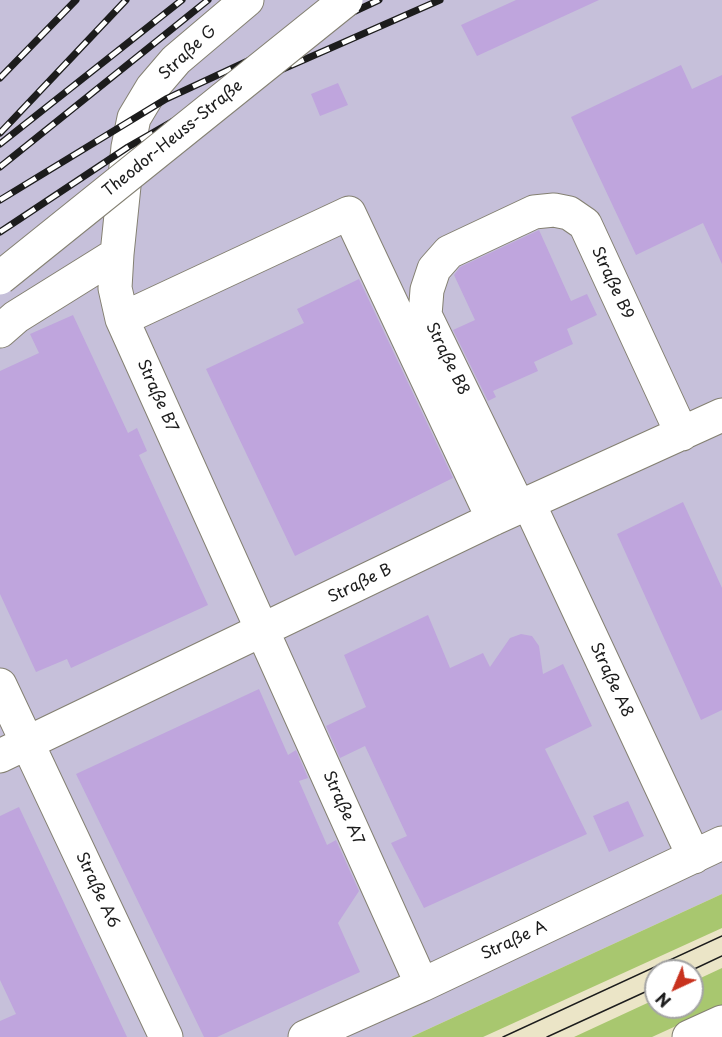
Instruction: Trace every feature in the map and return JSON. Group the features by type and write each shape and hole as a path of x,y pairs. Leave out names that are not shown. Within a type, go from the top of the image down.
{"main road":[{"name":"Straße G","path":"128,147 134,118 152,88 176,60 247,0"},
{"name":"Theodor-Heuss-Straße","path":"0,278 346,0"},
{"name":"Straße B7","path":"128,147 115,288 122,319 263,631"},
{"name":"Straße B9","path":"492,232 534,212 554,210 568,213 585,224 682,434"},
{"path":"122,319 349,213 514,510"},
{"name":"Straße B8","path":"492,232 449,252 434,269 427,290 425,315 514,510"},
{"path":"0,332 16,317 117,254"},
{"name":"Straße B","path":"14,749 514,510 722,415"},
{"name":"Straße A8","path":"514,510 708,850"},
{"name":"Straße A7","path":"263,631 422,985"},
{"name":"Straße A6","path":"0,685 14,749 166,1037"},
{"name":"Straße A","path":"305,1037 422,985 708,850"},
{"path":"689,1037 722,1022"}],"shaded area":[{"path":"0,0 722,0 722,894 411,1037 0,1037"}],"green space":[{"path":"722,894 722,928 654,959 644,959 644,964 483,1037 411,1037"},
{"path":"722,968 722,1005 704,1013 704,976"},
{"path":"644,1005 644,1019 691,1019 652,1037 574,1037"}],"building":[{"path":"516,0 599,0 477,56 461,25"},
{"path":"681,65 692,89 722,75 722,264 703,223 636,255 571,117"},
{"path":"338,83 348,105 320,116 311,94"},
{"path":"539,230 571,301 587,294 597,315 567,329 573,344 534,362 538,371 493,391 496,397 488,401 453,330 475,320 454,275 460,267"},
{"path":"359,279 453,478 295,556 206,369 304,323 297,309"},
{"path":"73,315 128,433 137,428 147,451 139,455 208,605 71,668 67,659 36,672 0,594 0,371 39,353 30,334"},
{"path":"683,502 722,588 722,710 701,720 617,534"},
{"path":"428,615 450,668 483,653 490,667 510,638 521,634 532,636 539,646 543,674 563,664 592,726 545,749 587,834 424,908 391,843 407,836 365,746 340,758 326,726 366,707 344,655"},
{"path":"259,689 288,755 296,750 308,778 299,781 327,845 336,840 359,891 338,923 360,972 217,1037 204,1037 76,774"},
{"path":"628,801 644,836 609,852 593,816"},
{"path":"19,807 127,1037 0,1037 0,1021 16,1014 0,980 0,816"}],"tram line":[{"path":"503,1037 722,936"},
{"path":"704,964 722,956"},
{"path":"547,1037 644,993"}],"railway":[{"path":"0,78 76,0"},
{"path":"0,133 126,0"},
{"path":"0,144 182,0"},
{"path":"0,167 208,0"},
{"path":"0,200 166,99 379,0"},
{"path":"0,232 128,147 175,120 226,94 440,0"}]}
